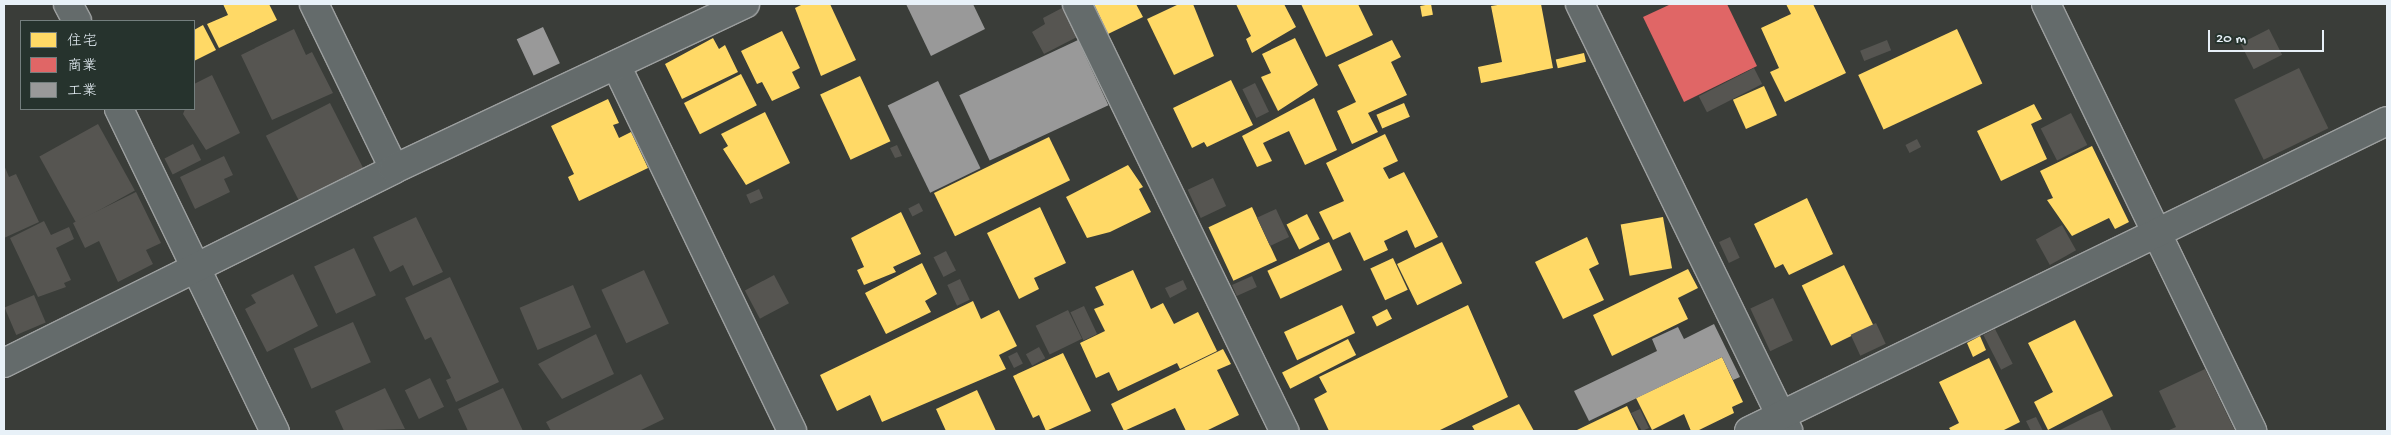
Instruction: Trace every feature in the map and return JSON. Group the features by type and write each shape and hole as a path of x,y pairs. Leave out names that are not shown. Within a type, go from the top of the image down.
{"street":[{"path":"68,4 76,20"},
{"path":"314,4 394,169"},
{"path":"4,363 197,269 394,169 745,4"},
{"path":"1077,4 1284,431"},
{"path":"1580,4 1785,424"},
{"path":"2046,4 2252,431"},
{"path":"616,65 792,431"},
{"path":"119,110 275,431"},
{"path":"1749,431 1785,424 2156,234 2387,121"}],"building: 住宅":[{"path":"223,4 269,4 277,20 219,48 207,24 228,15"},
{"path":"803,4 830,4 856,60 821,76 795,8"},
{"path":"1094,4 1136,4 1143,17 1108,34"},
{"path":"1179,4 1193,4 1214,56 1174,75 1147,19"},
{"path":"1236,4 1284,4 1296,27 1252,53 1246,39 1251,36"},
{"path":"1301,4 1358,4 1373,35 1326,57"},
{"path":"1431,4 1433,15 1422,17 1420,6"},
{"path":"1541,4 1553,68 1481,83 1478,67 1502,62 1491,6"},
{"path":"1786,4 1813,4 1846,73 1785,102 1770,72 1779,68 1761,28 1791,14"},
{"path":"203,25 216,50 195,60 195,29"},
{"path":"1957,29 1982,83 1884,129 1858,75"},
{"path":"782,31 800,68 792,72 800,88 772,101 762,82 757,84 741,51"},
{"path":"713,38 719,49 725,45 738,72 682,99 665,64"},
{"path":"1295,38 1318,85 1278,111 1261,77 1271,73 1262,54"},
{"path":"1392,40 1401,57 1391,62 1407,95 1368,113 1378,132 1352,144 1337,111 1356,102 1338,65"},
{"path":"1584,53 1586,62 1558,68 1556,60"},
{"path":"741,74 757,105 700,134 684,103"},
{"path":"860,76 890,141 851,160 820,95"},
{"path":"1231,80 1253,125 1207,147 1204,142 1192,148 1173,108"},
{"path":"1764,86 1777,115 1746,129 1733,100"},
{"path":"1314,98 1337,150 1305,165 1289,131 1263,143 1272,161 1257,167 1242,136"},
{"path":"608,99 619,123 613,125 619,138 631,132 648,168 579,201 568,177 574,174 551,126"},
{"path":"1404,103 1410,117 1382,129 1376,115"},
{"path":"2034,104 2042,119 2031,124 2047,159 2001,181 1977,131"},
{"path":"765,112 790,163 746,185 723,149 728,146 721,134"},
{"path":"1385,134 1398,161 1383,168 1389,179 1404,172 1438,237 1415,248 1407,230 1384,241 1388,250 1364,261 1350,232 1333,240 1319,212 1344,201 1326,163"},
{"path":"1049,137 1070,180 955,236 934,193"},
{"path":"2092,146 2129,222 2115,229 2109,218 2072,236 2047,200 2053,198 2040,171"},
{"path":"1128,165 1143,187 1139,189 1151,212 1110,232 1087,238 1066,197"},
{"path":"1807,198 1833,254 1789,275 1783,264 1775,268 1754,224"},
{"path":"1040,207 1066,263 1034,278 1039,289 1019,299 987,233"},
{"path":"1252,207 1277,260 1233,281 1208,227"},
{"path":"901,212 921,254 893,267 896,272 864,285 857,270 864,267 851,238"},
{"path":"1307,214 1320,239 1299,249 1287,224"},
{"path":"1663,217 1672,268 1630,276 1621,224"},
{"path":"1587,237 1599,264 1589,269 1604,300 1563,319 1535,262"},
{"path":"1329,242 1342,270 1280,299 1267,271"},
{"path":"1442,242 1462,283 1417,305 1397,264"},
{"path":"1393,258 1408,290 1385,300 1370,269"},
{"path":"922,263 937,294 925,301 931,312 886,334 865,293"},
{"path":"1844,265 1873,325 1831,346 1802,286"},
{"path":"1688,269 1698,288 1678,298 1688,319 1612,356 1593,315"},
{"path":"1133,270 1151,309 1163,303 1174,324 1198,312 1217,351 1180,369 1177,363 1118,391 1109,372 1096,378 1080,343 1105,331 1094,309 1104,305 1095,287"},
{"path":"973,301 981,319 999,310 1017,346 999,355 1006,369 882,422 870,395 837,411 820,375"},
{"path":"1342,305 1355,333 1297,360 1284,332"},
{"path":"1468,305 1508,397 1438,431 1329,431 1314,399 1327,392 1319,377"},
{"path":"1387,309 1392,319 1377,327 1372,317"},
{"path":"2075,320 2113,396 2048,430 2034,402 2053,392 2028,343"},
{"path":"1980,336 1986,350 1973,357 1967,343"},
{"path":"1348,339 1356,355 1290,389 1282,373"},
{"path":"1223,349 1231,364 1217,370 1239,415 1206,431 1186,431 1175,408 1124,431 1111,404"},
{"path":"1063,353 1091,411 1046,431 1039,415 1033,418 1013,376"},
{"path":"1722,357 1743,402 1732,407 1734,413 1697,431 1691,431 1684,414 1652,430 1636,398"},
{"path":"1989,358 2020,422 2002,431 1951,431 1949,428 1959,423 1939,382"},
{"path":"977,390 996,431 946,431 936,409"},
{"path":"1519,404 1534,431 1475,431 1472,426"},
{"path":"1627,406 1639,431 1577,430"}],"building: 商業":[{"path":"1671,4 1727,4 1757,66 1684,102 1643,17"}],"building: 工業":[{"path":"906,4 973,4 985,29 931,56"},
{"path":"543,27 560,63 534,76 517,39"},
{"path":"1078,40 1108,105 990,161 959,95"},
{"path":"938,81 981,168 930,193 888,106"},
{"path":"1714,324 1740,377 1733,380 1722,357 1589,421 1574,391 1657,351 1652,339 1678,327 1684,339"}],"building: その他":[{"path":"1062,8 1077,37 1044,54 1032,32 1045,24 1043,18"},
{"path":"294,29 306,55 312,52 333,93 272,120 241,55"},
{"path":"2269,29 2282,55 2254,69 2240,44"},
{"path":"1887,40 1891,50 1864,61 1860,51"},
{"path":"1754,68 1762,84 1707,112 1699,96"},
{"path":"2299,68 2328,128 2264,160 2234,100"},
{"path":"212,75 240,133 206,150 183,114 185,110 195,110 195,84"},
{"path":"1255,83 1269,112 1256,118 1242,89"},
{"path":"330,103 364,170 300,203 266,136"},
{"path":"2071,113 2087,145 2057,161 2041,128"},
{"path":"98,124 135,190 76,223 39,156"},
{"path":"1917,139 1921,147 1910,153 1905,145"},
{"path":"193,144 201,160 173,175 164,159"},
{"path":"897,145 902,156 895,158 890,148"},
{"path":"224,156 233,175 224,179 230,192 195,209 180,177"},
{"path":"4,165 9,177 16,174 39,222 4,238"},
{"path":"1213,178 1226,206 1201,218 1188,190"},
{"path":"759,189 763,198 750,204 746,195"},
{"path":"136,192 161,243 146,250 153,264 118,282 99,241 85,248 73,223"},
{"path":"919,203 923,211 912,216 908,208"},
{"path":"1276,209 1289,237 1270,246 1257,218"},
{"path":"416,217 443,272 413,286 403,265 390,272 373,237"},
{"path":"44,221 51,235 69,227 74,239 56,248 71,280 64,283 66,287 38,297 10,238"},
{"path":"2062,225 2076,250 2050,265 2036,240"},
{"path":"1730,237 1740,258 1729,263 1719,242"},
{"path":"354,248 376,295 336,314 314,267"},
{"path":"946,251 956,271 944,277 934,257"},
{"path":"644,270 669,323 626,343 601,290"},
{"path":"293,274 318,326 267,352 245,309 256,303 251,295"},
{"path":"774,275 789,303 760,319 745,290"},
{"path":"1252,276 1257,287 1237,296 1232,285"},
{"path":"450,277 499,382 456,402 446,380 451,378 431,337 425,340 405,298"},
{"path":"960,279 970,300 957,306 947,285"},
{"path":"1183,280 1187,289 1170,298 1165,288"},
{"path":"573,285 591,327 538,350 520,308"},
{"path":"34,295 46,323 16,335 5,308"},
{"path":"1773,298 1793,341 1770,351 1750,309"},
{"path":"1084,306 1097,334 1084,340 1070,312"},
{"path":"1068,310 1082,339 1050,355 1036,326"},
{"path":"353,322 371,362 312,389 294,348"},
{"path":"1876,323 1886,344 1860,356 1851,335"},
{"path":"1995,329 2013,364 2001,370 1983,335"},
{"path":"596,334 614,374 562,399 538,364"},
{"path":"1039,347 1045,358 1032,366 1026,354"},
{"path":"1017,352 1023,364 1014,368 1008,357"},
{"path":"2205,369 2235,431 2167,431 2176,427 2159,391"},
{"path":"641,374 664,419 639,431 551,431 546,422"},
{"path":"430,378 444,407 419,419 405,390"},
{"path":"385,388 405,429 344,431 335,411"},
{"path":"503,388 523,431 468,431 458,409"},
{"path":"1640,409 1649,428 1642,431 1631,413"},
{"path":"2102,410 2112,431 2058,431 2088,416"},
{"path":"2036,417 2043,431 2031,431 2026,421"}]}
